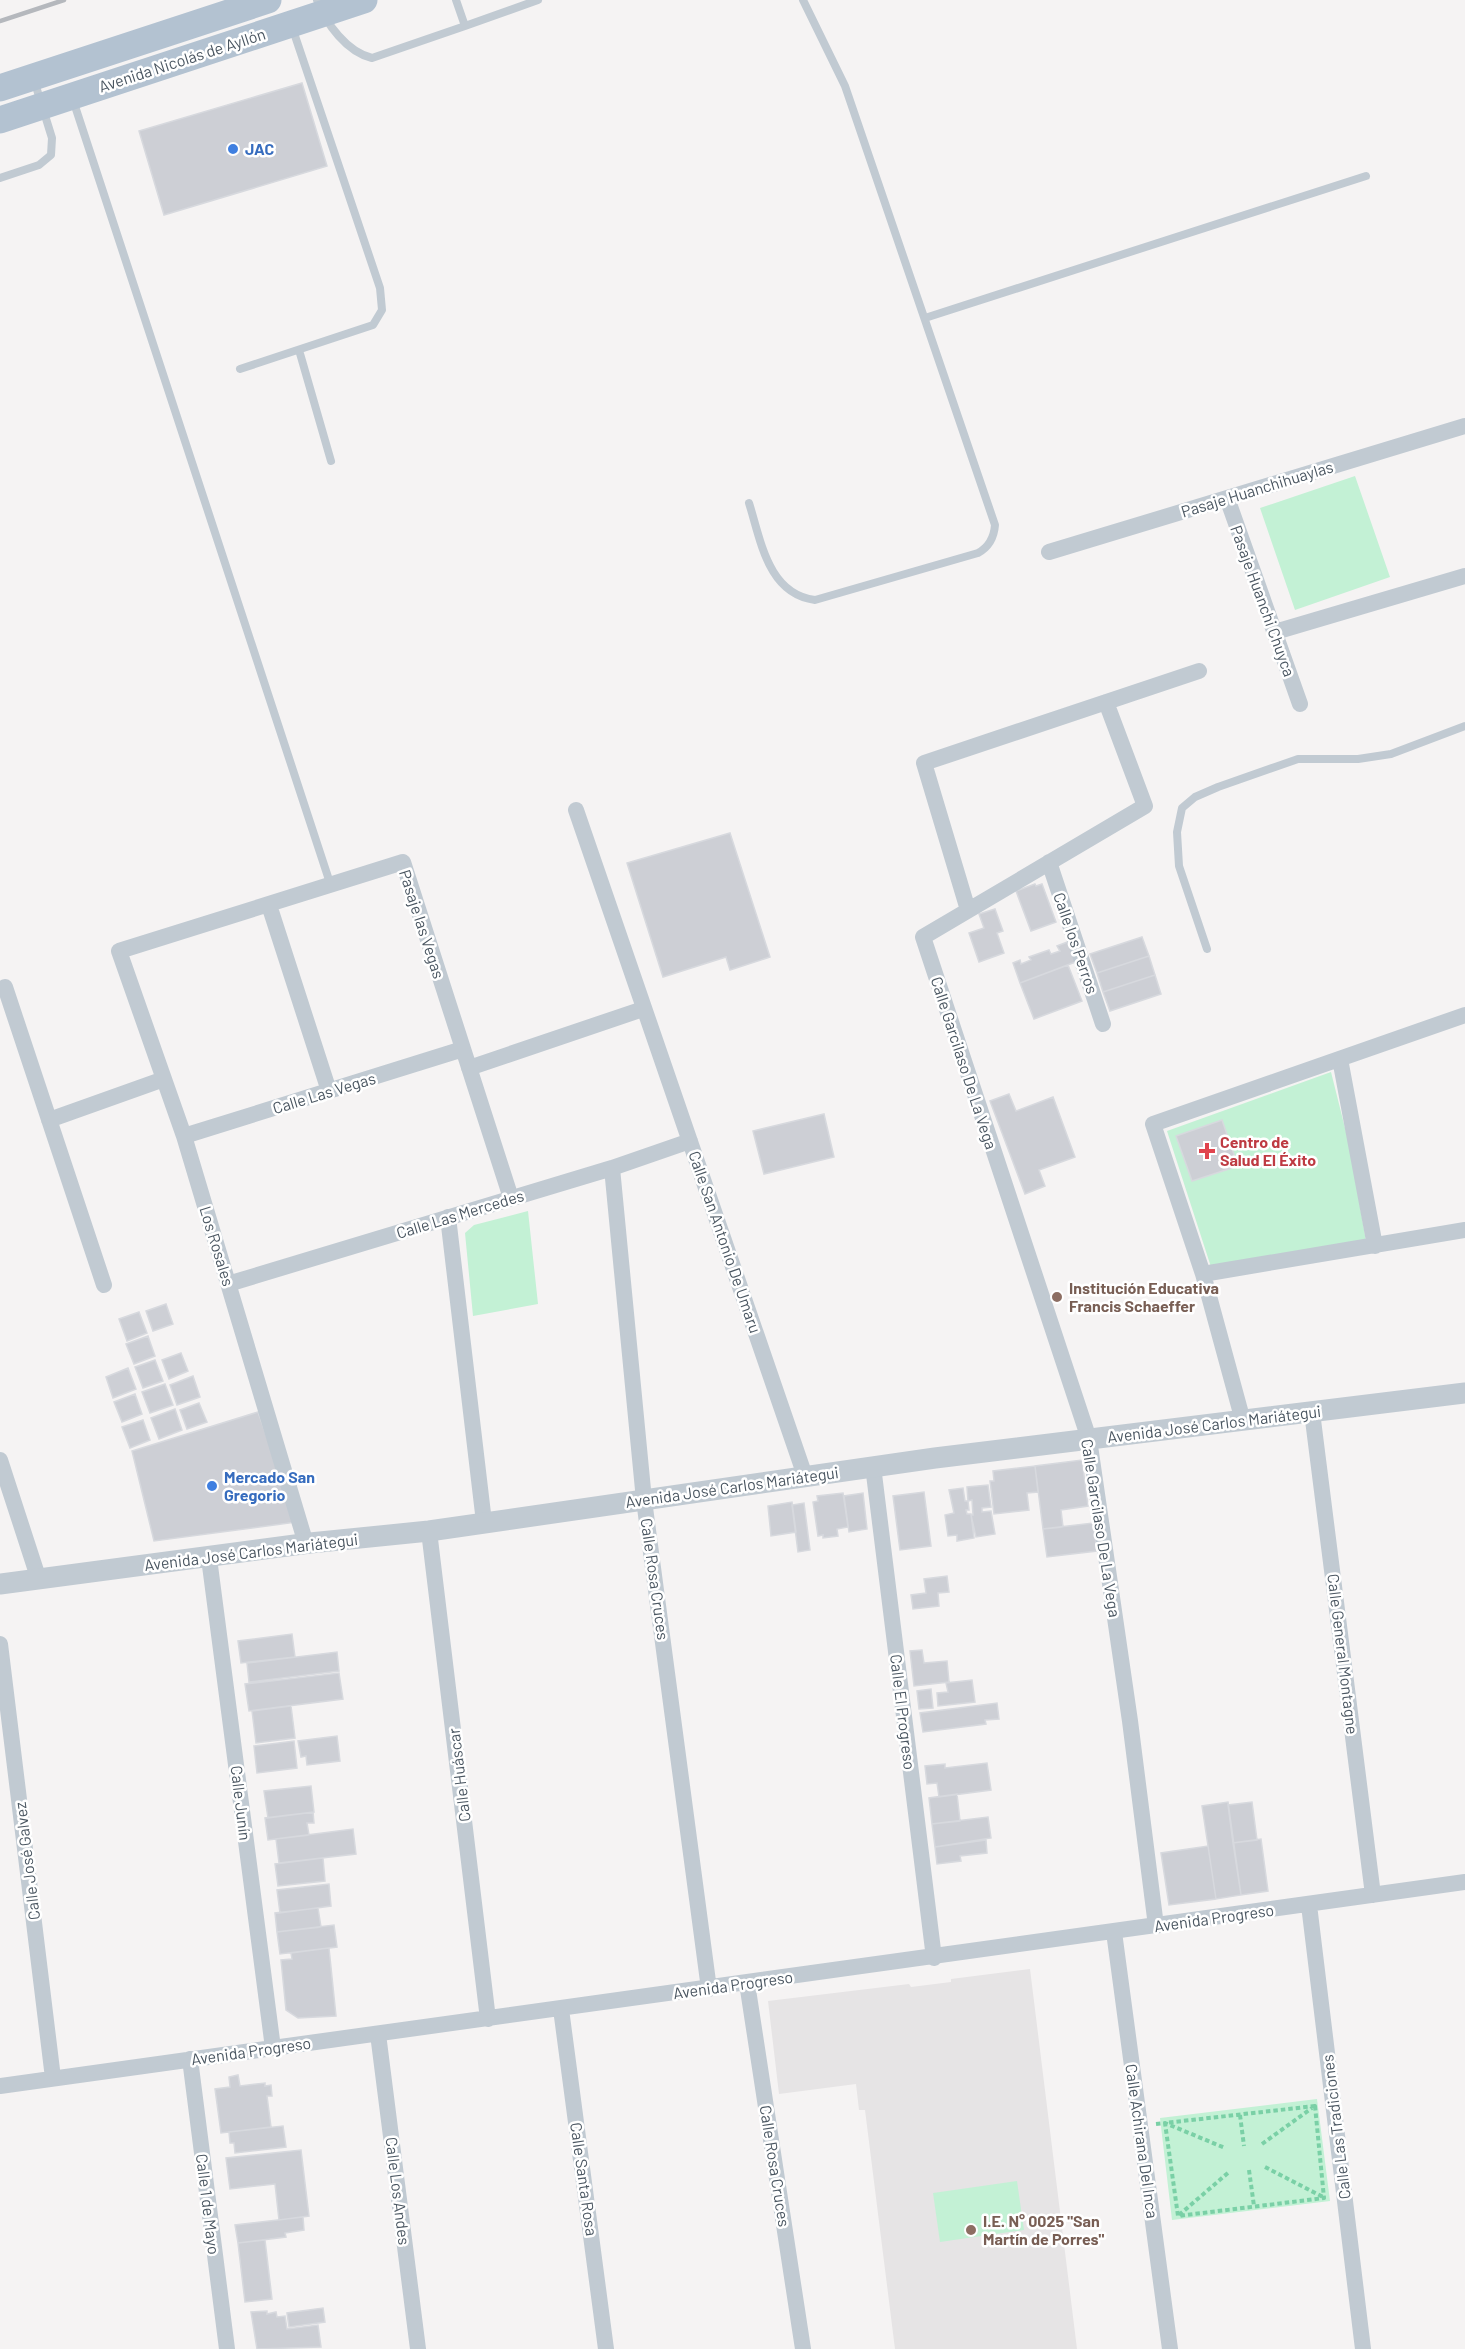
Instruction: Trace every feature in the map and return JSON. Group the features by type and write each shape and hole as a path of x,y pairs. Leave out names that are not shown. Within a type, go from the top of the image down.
{"main road":[{"name":"Avenida Nicolás de Ayllón","path":"0,88 268,0"},
{"name":"Avenida Nicolás de Ayllón","path":"0,120 291,24 320,7 364,0"}],"street":[{"name":"Pasaje Huanchihuaylas","path":"1049,552 1465,426"},
{"name":"Pasaje Huanchi Chuyca","path":"1227,498 1300,704"},
{"path":"1275,632 1465,576"},
{"path":"1106,702 1145,806 968,910 924,763 1106,702 1199,671"},
{"name":"Calle San Antonio De Umaru","path":"576,810 805,1476"},
{"name":"Pasaje las Vegas","path":"119,951 403,862 511,1198"},
{"name":"Calle los Perros","path":"1049,862 1103,1024"},
{"path":"269,905 329,1091"},
{"name":"Calle Garcilaso De La Vega","path":"968,910 922,937 1089,1439 1130,1721 1156,1926"},
{"name":"Los Rosales","path":"119,951 184,1136 306,1544"},
{"path":"5,987 104,1286"},
{"path":"469,1068 643,1009"},
{"path":"1243,1421 1203,1274 1153,1124 1465,1015"},
{"name":"Calle Las Vegas","path":"184,1136 463,1049"},
{"path":"1340,1059 1376,1246"},
{"path":"49,1120 164,1079"},
{"name":"Calle Las Mercedes","path":"228,1284 612,1168 690,1141"},
{"name":"Calle Rosa Cruces","path":"612,1168 645,1500 709,1989"},
{"path":"448,1217 484,1522"},
{"path":"1203,1274 1465,1230"},
{"name":"Avenida José Carlos Mariátegui","path":"0,1584 306,1544 429,1531 873,1466 1465,1393"},
{"name":"Calle General Montagne","path":"1312,1412 1373,1895"},
{"path":"0,1460 39,1580"},
{"name":"Calle El Progreso","path":"873,1466 934,1958"},
{"name":"Calle Huáscar","path":"429,1531 488,2019"},
{"name":"Calle Junín","path":"209,1558 273,2048"},
{"name":"Calle José Galvez","path":"0,1644 53,2078"},
{"name":"Avenida Progreso","path":"0,2086 934,1958 1465,1882"},
{"name":"Calle Las Tradiciones","path":"1309,1905 1363,2349"},
{"name":"Calle Achirana Del Inca","path":"1114,1932 1170,2349"},
{"name":"Calle Rosa Cruces","path":"747,1983 803,2349"},
{"name":"Calle Santa Rosa","path":"561,2009 606,2349"},
{"name":"Calle Los Andes","path":"378,2034 418,2349"},
{"name":"Calle 1 de Mayo","path":"190,2060 227,2349"}],"lane":[{"path":"456,0 465,26"},
{"path":"320,7 349,47 361,55 372,58 538,0"},
{"path":"749,503 776,580 794,595 815,600 971,555 985,549 993,538 995,525 845,86 803,0"},
{"path":"240,369 373,325 382,310 380,288 291,24"},
{"path":"0,178 39,165 51,155 52,138 33,77"},
{"path":"71,96 331,886"},
{"path":"925,318 1366,176"},
{"path":"299,350 331,461"},
{"path":"1207,949 1179,866 1177,832 1182,808 1195,797 1218,787 1298,759 1358,759 1390,754 1465,726"}],"path":[{"path":"1140,2126 1333,2104"},
{"path":"1262,2144 1315,2106"},
{"path":"1315,2106 1324,2198"},
{"path":"1240,2115 1244,2146"},
{"path":"1165,2123 1225,2148"},
{"path":"1165,2123 1178,2216"},
{"path":"1265,2167 1324,2198"},
{"path":"1249,2169 1254,2206"},
{"path":"1178,2216 1228,2172"},
{"path":"1152,2220 1324,2198 1344,2193"}],"shaded area":[{"name":"I.E. N° 0025 \"San Martín de Porres\"","path":"1030,1969 1077,2349 895,2349 865,2110 859,2110 856,2084 779,2094 768,2001 909,1984 911,1987 951,1982 951,1979"}],"green space":[{"path":"1355,476 1390,577 1295,610 1260,508"},
{"path":"1331,1072 1349,1144 1366,1241 1211,1267 1167,1131"},
{"path":"528,1211 538,1304 473,1316 465,1233 474,1225"},
{"path":"1317,2099 1330,2201 1172,2220 1160,2118"},
{"path":"1017,2181 1024,2230 940,2242 933,2193"}],"building":[{"name":"JAC","path":"302,83 327,166 164,215 139,131"},
{"path":"730,833 770,957 730,970 726,957 663,977 627,863"},
{"path":"1035,884 1036,886 1042,884 1056,922 1031,931 1016,891"},
{"path":"995,909 1003,931 997,933 1004,953 979,962 969,933 984,928 979,914"},
{"path":"1142,937 1149,956 1097,973 1090,954"},
{"path":"1070,941 1078,961 1020,983 1013,963 1020,960 1021,964 1031,960 1029,957 1049,950 1051,954 1060,951 1057,946"},
{"path":"1149,956 1155,975 1103,992 1097,973"},
{"path":"1068,965 1082,1001 1034,1019 1020,983"},
{"path":"1155,975 1161,994 1110,1011 1103,992"},
{"path":"1009,1094 1016,1111 1053,1097 1075,1157 1039,1170 1045,1186 1025,1194 990,1101"},
{"path":"824,1114 834,1157 764,1174 753,1131"},
{"name":"Centro de Salud El Éxito","path":"1222,1120 1238,1166 1192,1181 1176,1136"},
{"path":"166,1304 173,1324 153,1331 146,1311"},
{"path":"139,1312 147,1333 127,1341 119,1319"},
{"path":"148,1336 155,1356 134,1364 126,1344"},
{"path":"181,1353 188,1371 169,1379 162,1360"},
{"path":"155,1360 163,1381 143,1388 135,1367"},
{"path":"128,1368 136,1389 113,1398 106,1377"},
{"path":"193,1376 200,1397 177,1405 170,1385"},
{"path":"165,1384 173,1405 150,1413 142,1392"},
{"path":"135,1394 142,1414 122,1422 114,1402"},
{"path":"199,1403 207,1422 187,1429 180,1410"},
{"path":"175,1409 182,1430 159,1439 151,1418"},
{"name":"Mercado San Gregorio","path":"258,1412 297,1522 154,1541 132,1451"},
{"path":"143,1420 150,1440 130,1448 122,1427"},
{"path":"1082,1460 1088,1506 1061,1510 1063,1527 1043,1529 1035,1466"},
{"path":"1035,1466 1038,1492 1027,1493 1029,1510 994,1514 990,1481 994,1481 993,1471"},
{"path":"988,1485 991,1507 982,1508 982,1512 991,1511 995,1534 976,1537 971,1515 973,1515 972,1500 968,1501 967,1487"},
{"path":"963,1488 965,1501 968,1501 967,1514 971,1514 974,1538 957,1541 957,1535 948,1536 945,1515 954,1513 949,1490"},
{"path":"924,1492 931,1546 900,1550 893,1496"},
{"path":"843,1493 848,1527 837,1529 838,1536 823,1538 823,1535 818,1536 813,1502 818,1501 817,1496"},
{"path":"863,1493 867,1529 849,1532 844,1496"},
{"path":"792,1502 796,1532 771,1536 768,1506"},
{"path":"804,1503 810,1550 798,1552 792,1505"},
{"path":"1093,1523 1097,1551 1047,1557 1043,1529"},
{"path":"947,1576 949,1592 938,1593 939,1606 913,1609 911,1595 926,1593 924,1579"},
{"path":"292,1634 295,1657 241,1663 238,1641"},
{"path":"922,1650 924,1663 947,1661 949,1682 914,1686 910,1651"},
{"path":"337,1652 339,1671 249,1682 247,1663"},
{"path":"339,1673 343,1699 249,1711 245,1684"},
{"path":"972,1680 975,1702 938,1706 937,1693 948,1692 946,1683"},
{"path":"931,1689 933,1708 919,1709 917,1691"},
{"path":"997,1703 999,1719 985,1720 986,1724 923,1732 920,1713"},
{"path":"291,1706 295,1738 256,1743 252,1711"},
{"path":"337,1736 340,1761 307,1765 306,1756 301,1757 298,1741"},
{"path":"294,1741 297,1768 257,1773 254,1746"},
{"path":"987,1763 991,1790 939,1797 937,1783 927,1784 925,1766 945,1764 945,1768"},
{"path":"311,1786 314,1812 268,1818 264,1791"},
{"path":"957,1794 960,1821 932,1824 929,1798"},
{"path":"1228,1802 1241,1895 1216,1899 1202,1806"},
{"path":"1252,1802 1257,1840 1233,1843 1228,1805"},
{"path":"313,1812 314,1823 307,1823 309,1835 268,1840 265,1818"},
{"path":"988,1817 991,1838 935,1847 932,1824"},
{"path":"353,1829 356,1854 279,1863 276,1839"},
{"path":"1261,1839 1268,1891 1241,1895 1233,1843"},
{"path":"986,1840 987,1853 960,1856 961,1861 937,1864 935,1847"},
{"path":"1208,1846 1216,1899 1169,1905 1161,1853"},
{"path":"323,1858 325,1881 278,1886 275,1864"},
{"path":"329,1884 331,1906 280,1913 277,1890"},
{"path":"318,1908 321,1927 277,1932 275,1913"},
{"path":"334,1925 337,1947 280,1954 277,1932"},
{"path":"329,1948 336,2016 298,2018 286,2010 281,1960 292,1959 291,1953"},
{"path":"238,2075 240,2086 265,2083 265,2086 271,2085 272,2096 267,2096 271,2127 221,2133 215,2089 230,2087 229,2077"},
{"path":"283,2126 286,2147 235,2153 234,2143 230,2143 229,2132"},
{"path":"301,2150 309,2216 279,2220 275,2184 230,2189 226,2158"},
{"path":"303,2217 304,2230 285,2233 286,2237 238,2243 235,2225"},
{"path":"265,2240 272,2299 245,2302 238,2243"},
{"path":"323,2308 325,2322 289,2327 287,2313"},
{"path":"267,2311 267,2314 276,2312 277,2317 285,2316 287,2329 318,2325 321,2347 257,2349 251,2312"}],"railway":[{"path":"0,21 64,0"}],"place":[{"name":"JAC","path":"233,149"},
{"name":"Centro de Salud El Éxito","path":"1207,1151"},
{"name":"Institución Educativa Francis Schaeffer","path":"1057,1297"},
{"name":"Mercado San Gregorio","path":"212,1486"},
{"name":"I.E. N° 0025 \"San Martín de Porres\"","path":"971,2230"}]}
